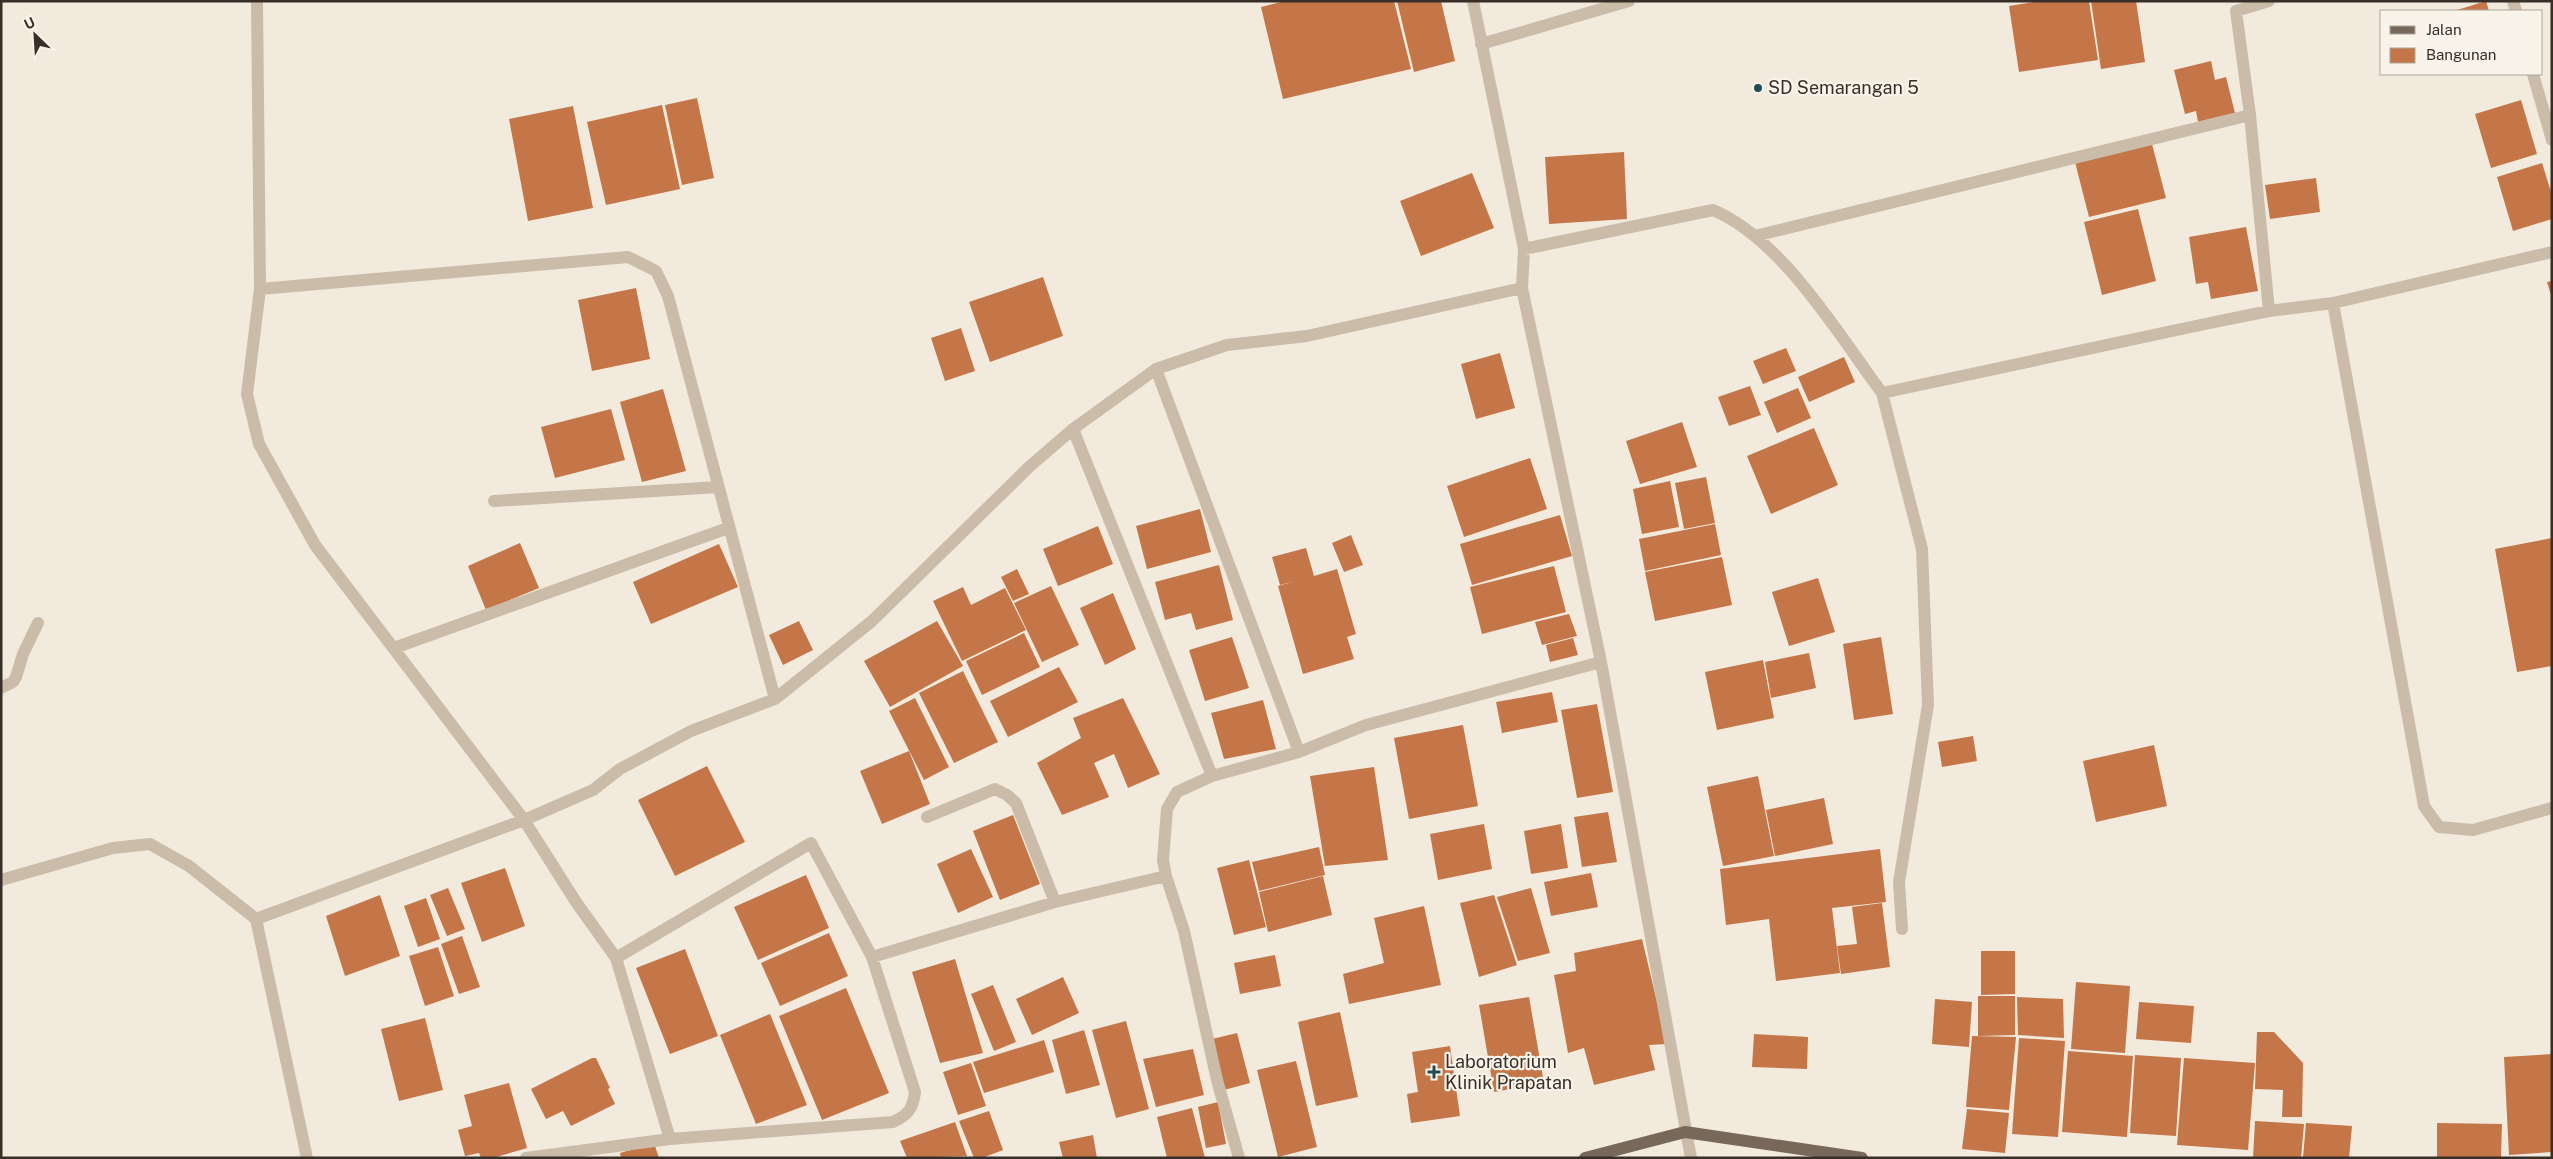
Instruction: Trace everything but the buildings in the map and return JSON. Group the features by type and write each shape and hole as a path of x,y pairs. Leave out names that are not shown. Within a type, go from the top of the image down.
{"main road":[{"path":"1585,1158 1685,1132 1862,1158"}],"street":[{"path":"257,1 260,289 247,394 259,444 315,545 524,820 576,902 616,958 670,1139"},
{"path":"1473,1 1524,249 1522,288 1601,662 1691,1158"},
{"path":"1481,44 1629,1"},
{"path":"2269,1 2235,6 2250,115 2269,312"},
{"path":"2533,75 2552,140"},
{"path":"1755,236 2250,115"},
{"path":"1524,249 1713,210 1731,218 1755,236 1793,274 1882,393 1922,549 1923,569 1928,705 1900,882 1902,929"},
{"path":"1882,393 2269,312 2333,303 2552,252"},
{"path":"260,289 628,257 656,271 668,296 774,699"},
{"path":"256,919 524,820 593,790 620,769 691,731 774,699 872,621 1029,468 1073,429 1156,369 1226,345 1307,336 1522,288"},
{"path":"2333,303 2424,806 2439,828 2473,830 2552,808"},
{"path":"1156,369 1299,752"},
{"path":"1073,429 1212,776"},
{"path":"494,501 718,487"},
{"path":"394,648 728,528"},
{"path":"1,688 12,682 16,677 22,654 38,623"},
{"path":"1238,1158 1216,1080 1184,931 1166,876 1163,860 1167,809 1176,792 1212,776 1299,752 1366,725 1601,662"},
{"path":"927,817 995,789 1007,795 1016,803 1055,902"},
{"path":"526,1158 670,1139 893,1122 907,1115 914,1105 914,1092 872,957 811,843 616,958"},
{"path":"1,880 113,848 150,844 189,866 256,919 307,1158"},
{"path":"872,957 1055,902 1166,876"}],"place":[{"name":"SD Semarangan 5","path":"1758,88"},
{"name":"Laboratorium Klinik Prapatan","path":"1434,1072"}]}
